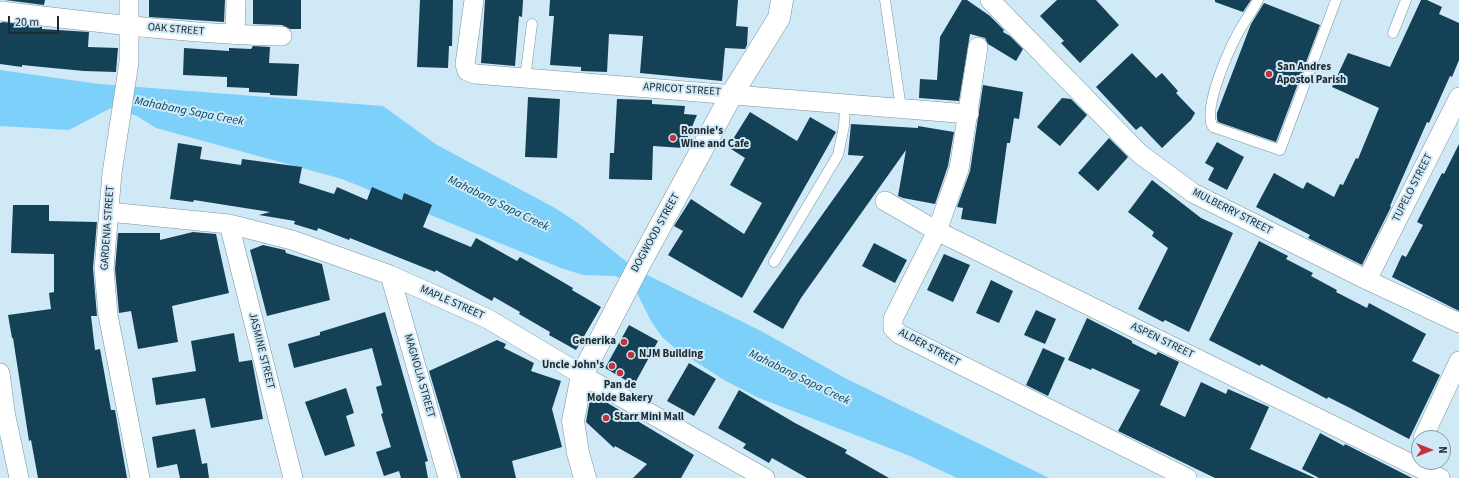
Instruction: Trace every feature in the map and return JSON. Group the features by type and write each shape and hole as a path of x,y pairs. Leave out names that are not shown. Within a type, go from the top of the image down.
{"street":[{"name":"GARDENIA STREET","path":"129,0 129,62 108,212 104,269 108,315 140,478"},
{"path":"235,35 236,0"},
{"name":"APRICOT STREET","path":"474,0 465,64 467,71 474,74 969,114"},
{"name":"DOGWOOD STREET","path":"585,478 578,453 573,421 582,375 638,265 732,94 779,18 782,0"},
{"name":"MULBERRY STREET","path":"990,0 1140,154 1193,193 1367,280 1459,323"},
{"name":"OAK STREET","path":"0,11 129,26 235,35 282,36"},
{"name":"ALDER STREET","path":"978,46 969,114 959,169 938,231 893,319 893,328 899,334 1187,478"},
{"name":"TUPELO STREET","path":"1367,280 1459,97"},
{"name":"ASPEN STREET","path":"885,201 938,231 1411,452"},
{"name":"MAPLE STREET","path":"108,212 229,224 292,240 390,275 488,319 582,375 765,478"},
{"name":"JASMINE STREET","path":"229,224 293,478"},
{"name":"MAGNOLIA STREET","path":"390,275 448,478"},
{"path":"1427,430 1459,361"},
{"path":"0,373 3,412 19,478"},
{"name":"ASPEN STREET","path":"1432,470 1440,478"}],"lane":[{"path":"885,0 901,108"},
{"path":"1258,0 1237,36 1215,88 1209,120 1213,126 1280,150 1336,0"},
{"path":"1393,33 1406,0"},
{"path":"525,78 532,24"},
{"path":"774,262 838,155 844,126 845,103"}],"water":[{"name":"Mahabang Sapa Creek","path":"0,70 99,84 383,106 437,145 555,208 578,223 637,270 761,331 845,378 1049,478 957,478 910,456 759,398 724,380 676,349 662,337 651,321 634,287 625,280 615,276 583,275 561,268 342,179 156,128 137,116 111,108 69,130 0,126"}],"building":[{"path":"5,0 45,0 44,5"},
{"path":"149,0 225,0 224,22 149,17"},
{"path":"253,0 301,0 301,29 290,29 282,25 253,24"},
{"path":"420,0 453,0 452,46 449,46 448,68 417,67"},
{"path":"485,0 523,0 522,17 519,16 515,66 481,63"},
{"path":"550,0 738,0 736,26 748,27 747,45 745,49 725,48 722,81 640,73 643,36 609,34 607,72 581,71 581,67 550,65 554,16 549,16"},
{"path":"962,0 967,0 990,16 1004,30 1003,32 1010,36 1023,49 1016,61 988,44 985,38 970,34 959,101 919,98 920,79 937,80 940,37"},
{"path":"1057,0 1096,0 1119,25 1080,63 1061,43 1064,41 1040,16"},
{"path":"1215,0 1251,0 1243,12 1215,2"},
{"path":"1421,0 1427,0 1442,7 1439,14 1459,23 1459,60 1452,77 1450,76 1429,123 1427,122 1390,206 1391,207 1362,265 1308,238 1310,235 1256,207 1274,173 1303,189 1307,182 1334,197 1340,184 1343,185 1356,158 1358,159 1379,108 1332,87 1348,53 1390,67"},
{"name":"San Andres Apostol Parish","path":"1264,3 1320,25 1276,142 1218,122 1217,118 1217,113 1251,24"},
{"path":"3,22 42,27 42,29 89,32 88,47 118,48 116,72 84,71 22,65 22,67 0,64 0,23"},
{"path":"253,46 270,47 269,63 299,64 297,96 270,95 270,93 249,92 249,88 227,87 227,77 183,75 184,48 229,51 229,48 251,49"},
{"path":"1132,53 1156,78 1162,73 1178,91 1176,93 1195,113 1191,120 1162,148 1141,126 1136,130 1096,87"},
{"path":"983,85 1023,92 1019,119 1014,118 1010,143 1007,143 996,224 961,219 963,208 957,207 970,171"},
{"path":"528,97 560,99 557,158 525,157"},
{"path":"1062,98 1071,99 1087,115 1060,146 1037,127"},
{"path":"617,99 652,100 652,104 685,106 684,114 697,115 683,148 653,146 652,180 609,179 610,153 614,153"},
{"path":"750,112 797,141 810,117 836,132 742,298 668,255 683,231 674,226 691,199 744,234 762,203 730,185 745,158 728,147"},
{"path":"851,124 918,128 918,126 954,132 948,166 935,204 903,198 898,196 906,150 801,298 783,329 753,312 864,156 848,155"},
{"path":"1109,138 1128,157 1098,191 1078,173"},
{"path":"1217,142 1244,157 1227,190 1208,180 1214,168 1205,163"},
{"path":"178,143 202,147 200,159 241,165 242,159 302,167 299,183 334,194 337,187 367,200 372,187 402,200 404,193 432,205 423,227 471,247 476,238 517,261 520,257 573,288 572,290 601,307 576,350 549,335 550,332 494,297 492,301 436,270 435,272 350,238 349,240 318,228 317,231 294,224 295,221 259,215 270,212 194,200 193,202 170,199"},
{"path":"1459,144 1459,311 1392,277 1402,255 1406,257 1423,225 1417,222 1442,173 1444,174"},
{"path":"1152,180 1201,218 1233,233 1189,332 1165,320 1163,322 1138,309 1168,248 1152,236 1154,232 1128,212"},
{"path":"13,205 49,205 49,221 97,222 93,268 97,316 91,316 95,350 100,349 111,410 115,410 127,478 38,478 31,440 29,441 8,315 51,309 49,293 54,292 54,254 11,253"},
{"path":"193,232 216,234 229,293 172,306 178,342 138,349 131,311 119,313 115,269 118,233 160,233 160,240"},
{"path":"1259,241 1288,256 1286,259 1313,273 1311,276 1337,290 1336,292 1367,308 1369,303 1426,334 1412,361 1440,375 1413,430 1411,430 1409,439 1328,397 1327,399 1261,364 1260,366 1209,340"},
{"path":"874,243 907,260 895,283 862,266"},
{"path":"263,245 285,250 286,253 322,264 330,300 267,316 250,250"},
{"path":"944,254 970,265 953,302 927,290"},
{"path":"991,280 1013,291 999,323 976,313"},
{"path":"1036,310 1056,319 1045,344 1024,335"},
{"path":"385,312 428,461 425,462 428,478 401,478 399,471 384,476 376,452 391,447 381,414 383,413 376,387 382,385 372,348 294,368 288,344 320,335 320,332"},
{"path":"1087,318 1156,355 1158,352 1179,362 1160,405 1185,417 1201,382 1226,394 1228,389 1269,407 1250,449 1315,478 1215,478 1118,431 1140,390 1092,368 1091,370 1068,360"},
{"name":"NJM Building","path":"629,325 658,341 634,385 605,368"},
{"path":"234,333 239,362 252,360 263,419 211,428 205,398 156,405 152,378 196,371 191,341"},
{"path":"497,340 506,344 504,348 534,363 531,371 561,381 552,409 562,447 512,461 516,478 461,478 429,371"},
{"path":"1043,348 1065,358 1048,396 1026,385"},
{"path":"689,363 716,379 694,416 667,401"},
{"path":"346,388 354,413 346,416 355,446 325,456 305,402"},
{"path":"739,390 795,423 847,450 845,453 889,478 807,478 772,458 769,463 743,448 746,444 718,428"},
{"path":"591,393 694,455 681,478 633,478 647,464 615,446 614,448 586,422"},
{"path":"195,429 202,464 207,463 209,478 180,478 177,464 157,468 152,437"},
{"path":"1320,433 1412,478 1319,478 1302,469"}],"place":[{"name":"San Andres Apostol Parish","path":"1269,74"},
{"name":"Ronnie's Wine and Cafe","path":"673,138"},
{"name":"Generika","path":"624,342"},
{"name":"NJM Building","path":"631,355"},
{"name":"Uncle John's","path":"612,366"},
{"name":"Pan de Molde Bakery","path":"620,373"},
{"name":"Starr Mini Mall","path":"606,418"}]}
